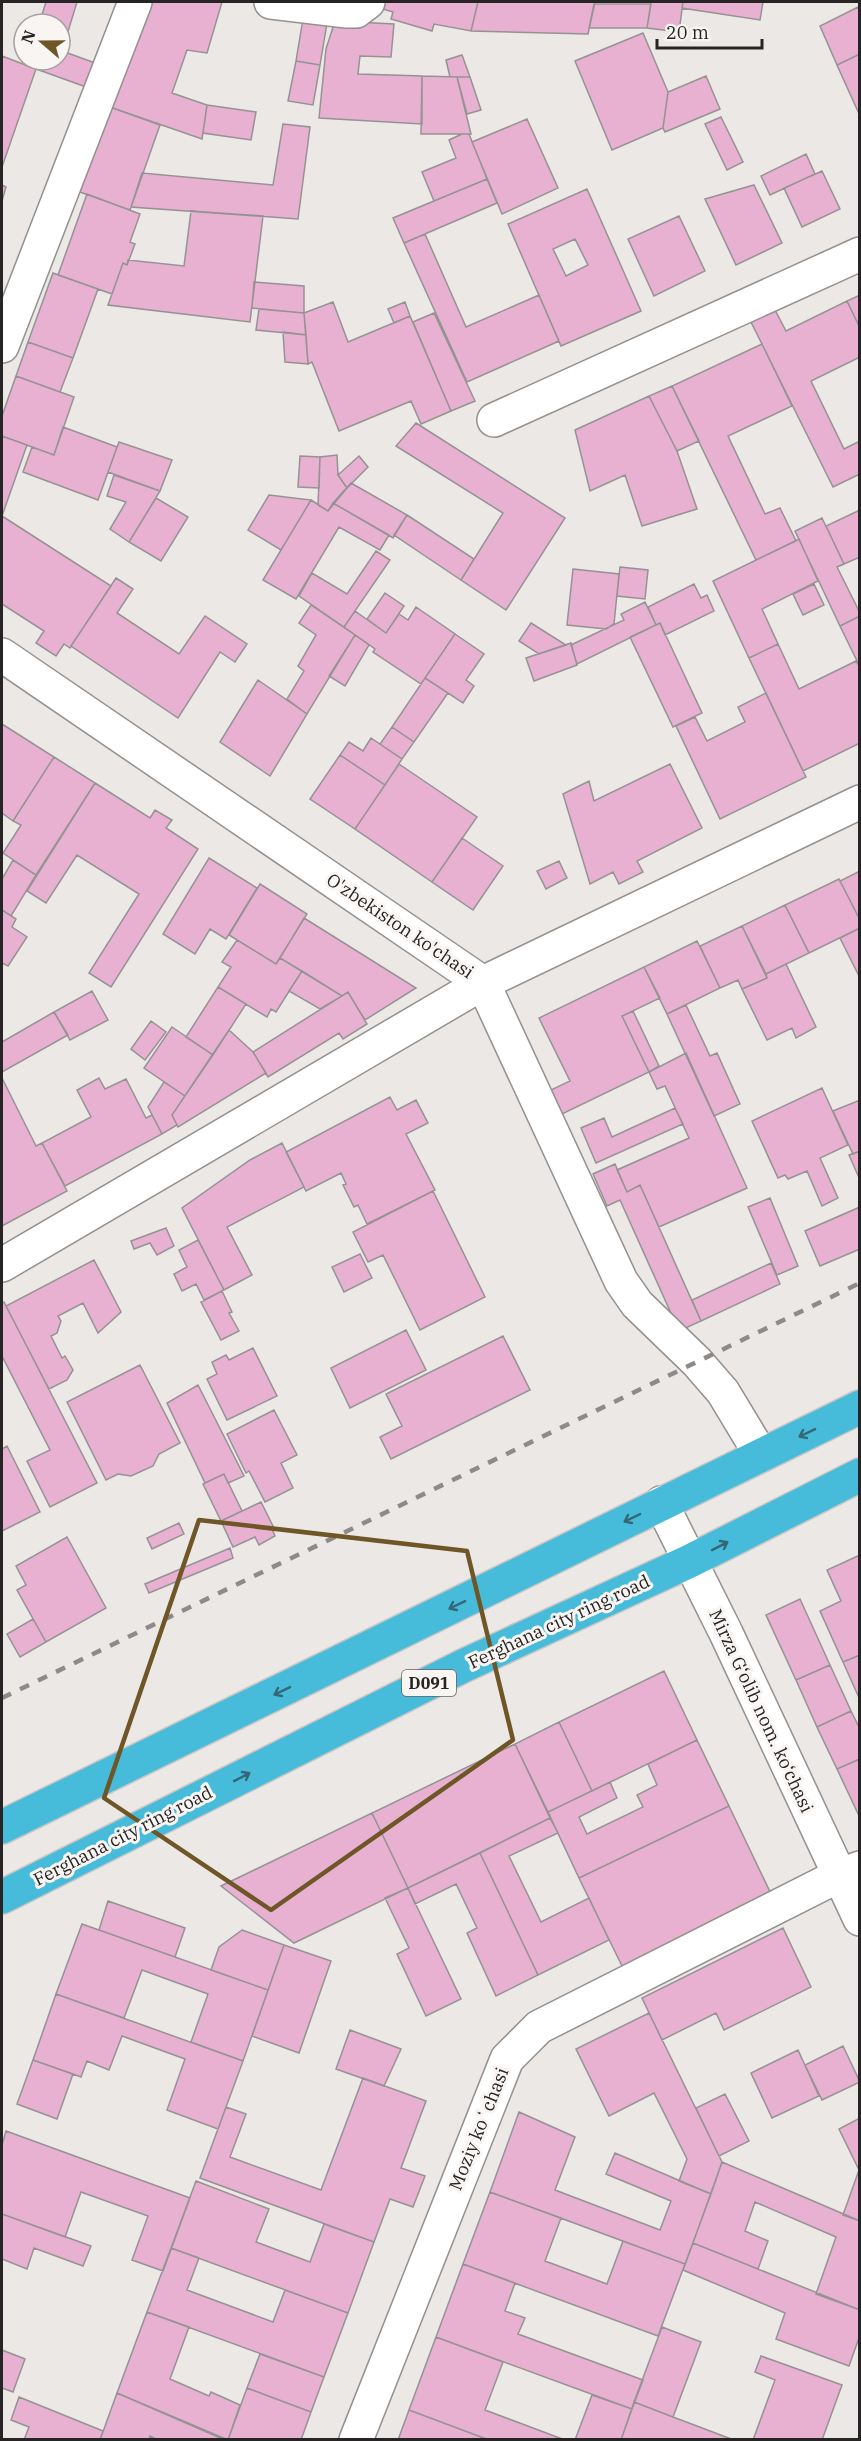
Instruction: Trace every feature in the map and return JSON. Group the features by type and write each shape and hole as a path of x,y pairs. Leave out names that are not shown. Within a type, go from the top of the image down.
{"highway":[{"path":"2,1827 860,1407"},
{"name":"Ferghana city ring road","path":"2,1897 452,1671 690,1561 860,1475"}],"street":[{"path":"2,346 135,2"},
{"path":"271,2 347,11 362,8 368,2"},
{"path":"494,420 860,254"},
{"name":"O'zbekiston ko'chasi","path":"2,655 483,983 860,802"},
{"path":"2,1265 483,983 621,1281 637,1304 697,1362 723,1392 761,1455"},
{"name":"Mirza G‘olib nom. ko‘chasi","path":"662,1503 849,1872 860,1919"},
{"name":"Moziy koʻchasi","path":"356,2439 507,2059 539,2027 849,1872"}],"highlighted area":[{"path":"199,1520 467,1551 513,1740 271,1910 104,1798"}],"building":[{"path":"46,2 77,2 72,18 72,12 43,12"},
{"path":"149,2 222,2 207,53 187,50 172,93 207,105 202,139 110,107"},
{"path":"377,2 478,2 471,31 434,24 432,31 391,19 393,12 376,7"},
{"path":"478,2 595,2 588,34 471,31"},
{"path":"651,2 683,2 679,32 647,28"},
{"path":"683,2 763,2 760,20 682,8"},
{"path":"594,4 651,4 647,28 589,28"},
{"path":"858,7 860,11 860,54 837,65 820,26"},
{"path":"304,13 328,17 320,65 296,61"},
{"path":"335,21 394,24 391,57 360,56 358,74 422,76 422,124 319,118 326,49"},
{"path":"643,33 668,92 663,128 612,150 575,61"},
{"path":"860,54 860,116 837,65"},
{"path":"72,55 98,64 89,88 44,72 72,72"},
{"path":"462,55 470,77 450,77 446,60"},
{"path":"2,56 12,60 12,72 35,72 2,167"},
{"path":"296,61 320,65 313,105 288,101"},
{"path":"422,76 457,77 471,134 421,134"},
{"path":"706,76 720,109 665,132 663,128 668,92"},
{"path":"457,77 470,77 481,110 467,114"},
{"path":"207,105 256,112 251,140 203,133"},
{"path":"110,107 160,125 130,210 80,192"},
{"path":"721,117 743,162 727,170 705,124"},
{"path":"527,119 558,188 502,214 472,142"},
{"path":"283,124 310,127 298,219 131,207 142,173 273,185"},
{"path":"462,134 469,134 487,179 434,201 422,172 456,158 449,140"},
{"path":"806,154 815,174 770,195 761,176"},
{"path":"822,171 840,209 802,227 784,188"},
{"path":"487,179 497,203 404,243 393,218"},
{"path":"2,185 6,187 2,201"},
{"path":"754,185 782,243 736,265 705,199"},
{"path":"587,189 641,311 561,346 508,224","holes":["575,239 588,265 566,276 553,249"]},
{"path":"87,194 140,214 130,242 135,244 127,265 123,263 112,294 58,275"},
{"path":"191,211 263,216 250,322 108,305 123,263 127,265 128,260 184,266"},
{"path":"679,216 705,271 654,296 628,239"},
{"path":"425,234 466,327 539,295 559,341 467,382 404,243"},
{"path":"53,273 98,289 73,358 28,342"},
{"path":"254,282 304,286 304,313 252,308"},
{"path":"860,295 860,328 847,301"},
{"path":"847,301 860,328 860,357 811,381 844,449 860,441 860,474 833,487 751,322 775,310 786,331"},
{"path":"333,302 348,342 410,316 451,411 421,424 411,401 339,431 312,362 308,364 304,313"},
{"path":"405,302 410,316 394,323 388,309"},
{"path":"259,309 304,313 306,335 256,330"},
{"path":"434,313 475,401 451,411 413,322"},
{"path":"283,332 306,335 308,364 285,362"},
{"path":"28,342 73,358 60,392 16,376"},
{"path":"762,344 792,406 728,436 765,514 780,508 796,541 756,560 672,386"},
{"path":"16,376 74,397 54,455 2,436 2,416"},
{"path":"672,386 699,441 677,451 649,396"},
{"path":"649,396 677,451 697,509 642,526 625,475 590,491 575,430"},
{"path":"416,423 565,518 506,610 461,580 503,513 396,446"},
{"path":"63,427 117,447 98,500 23,472 32,447 54,455"},
{"path":"2,436 27,445 2,516"},
{"path":"119,442 172,460 160,491 108,472"},
{"path":"337,455 338,475 347,488 328,511 318,505 320,457"},
{"path":"300,456 320,457 319,488 298,487"},
{"path":"359,456 368,467 347,488 338,475"},
{"path":"114,475 160,491 129,542 110,529 126,502 107,496"},
{"path":"351,483 407,515 393,538 333,503"},
{"path":"269,495 311,500 281,550 248,530"},
{"path":"156,498 188,517 161,561 129,542"},
{"path":"311,500 328,511 333,503 389,535 380,550 339,527 296,599 263,580"},
{"path":"860,510 860,557 844,564 826,526"},
{"path":"407,515 474,559 461,580 394,535"},
{"path":"2,516 111,586 70,648 64,644 56,656 36,643 44,631 2,604"},
{"path":"822,518 844,564 837,567 860,613 860,616 840,626 795,531"},
{"path":"799,539 818,581 762,609 778,644 749,658 713,581"},
{"path":"376,551 390,560 344,627 299,596 312,573 347,594"},
{"path":"620,567 648,570 645,599 617,596"},
{"path":"573,569 619,574 614,624 606,629 567,625"},
{"path":"116,578 133,589 117,613 179,654 205,616 247,644 235,662 220,652 178,718 71,646"},
{"path":"694,584 701,598 707,595 714,611 665,635 660,623 656,625 648,607"},
{"path":"814,584 824,605 803,615 793,594"},
{"path":"385,593 404,606 386,633 367,619"},
{"path":"645,602 656,625 577,664 571,645 624,620 621,614"},
{"path":"311,605 355,635 307,714 287,699 304,671 298,666 316,635 299,623"},
{"path":"416,607 455,634 421,684 373,652 375,649 344,627 355,611 386,633 399,614 408,620"},
{"path":"860,616 860,667 840,626"},
{"path":"531,623 566,645 539,654 519,641"},
{"path":"660,623 702,713 673,727 630,637"},
{"path":"455,634 484,654 466,680 474,686 463,703 425,678"},
{"path":"355,635 369,645 345,686 329,676"},
{"path":"571,643 577,665 534,681 526,658"},
{"path":"778,644 799,689 856,661 860,667 860,743 803,771 749,658"},
{"path":"425,678 448,693 414,742 392,727"},
{"path":"258,680 307,714 270,776 220,742"},
{"path":"766,693 806,777 720,819 676,726 695,717 707,741 745,722 738,707"},
{"path":"2,724 54,757 13,821 2,813"},
{"path":"392,727 414,742 402,759 380,744"},
{"path":"371,738 402,759 385,785 340,755 349,742 363,751"},
{"path":"340,755 385,785 355,829 310,799"},
{"path":"54,757 95,783 36,875 3,853 21,825 13,821"},
{"path":"399,764 477,817 432,882 355,829"},
{"path":"670,764 702,828 637,861 643,872 619,884 613,872 590,884 563,794 589,781 594,801"},
{"path":"95,783 150,818 155,810 172,820 166,828 198,849 111,987 89,973 139,894 77,855 46,903 27,891"},
{"path":"462,838 503,866 473,910 432,882"},
{"path":"209,858 257,888 226,939 210,929 195,954 163,934"},
{"path":"13,860 36,875 11,916 2,910 2,879"},
{"path":"559,861 567,878 546,889 537,871"},
{"path":"860,871 860,920 840,881"},
{"path":"839,879 860,920 860,928 809,953 785,905"},
{"path":"260,884 307,914 276,964 229,935"},
{"path":"785,905 809,953 766,974 742,926"},
{"path":"2,910 16,919 12,927 27,937 8,966 2,963"},
{"path":"304,918 416,988 365,1020 348,992 342,996 280,958"},
{"path":"742,926 767,978 742,989 738,980 720,988 700,946"},
{"path":"860,928 860,978 840,938"},
{"path":"237,940 276,964 280,958 302,971 276,1012 271,1009 267,1017 218,987 231,967 222,962"},
{"path":"697,941 720,988 667,1014 644,967"},
{"path":"786,964 816,1027 796,1038 792,1028 767,1040 742,989 767,978 766,974"},
{"path":"644,967 660,998 622,1016 649,1072 562,1114 551,1090 570,1081 539,1018"},
{"path":"302,971 342,996 320,1009 289,991"},
{"path":"218,987 246,1004 213,1055 186,1037"},
{"path":"92,991 108,1020 70,1040 54,1012"},
{"path":"348,992 367,1024 343,1039 339,1033 268,1077 253,1052"},
{"path":"686,1005 710,1056 717,1053 740,1104 714,1116 667,1014"},
{"path":"633,1011 659,1066 649,1072 622,1016"},
{"path":"54,1012 68,1035 2,1072 2,1042"},
{"path":"151,1021 166,1032 145,1060 131,1049"},
{"path":"172,1027 213,1055 185,1096 144,1068"},
{"path":"229,1030 253,1052 266,1073 178,1127 172,1115"},
{"path":"686,1053 747,1188 659,1227 640,1185 627,1192 617,1170 689,1138 665,1086 657,1089 649,1072"},
{"path":"2,1078 36,1146 42,1143 67,1191 2,1226"},
{"path":"99,1078 105,1089 126,1079 146,1118 152,1115 162,1134 65,1186 42,1143 91,1117 77,1090"},
{"path":"164,1082 185,1096 172,1115 177,1125 162,1134 148,1107"},
{"path":"822,1088 848,1145 820,1158 838,1198 822,1206 807,1171 788,1179 785,1175 778,1178 752,1121"},
{"path":"390,1097 397,1110 416,1100 428,1123 406,1134 435,1190 367,1224 358,1205 354,1207 343,1185 346,1184 341,1173 306,1191 286,1152"},
{"path":"860,1100 860,1151 853,1154 833,1111"},
{"path":"675,1108 683,1124 596,1163 581,1128 604,1118 612,1137"},
{"path":"282,1143 304,1187 227,1227 252,1275 224,1290 182,1208 250,1160"},
{"path":"860,1151 860,1180 849,1155"},
{"path":"615,1164 627,1192 640,1185 701,1321 679,1331 620,1200 607,1206 593,1174"},
{"path":"433,1191 485,1297 420,1330 383,1255 368,1262 353,1232"},
{"path":"770,1198 798,1266 777,1275 748,1207"},
{"path":"860,1207 860,1249 820,1266 805,1231"},
{"path":"166,1228 174,1246 157,1255 150,1243 134,1249 131,1241"},
{"path":"198,1240 224,1290 204,1300 196,1284 182,1291 174,1274 187,1267 179,1250"},
{"path":"360,1254 372,1278 344,1292 332,1267"},
{"path":"94,1260 121,1312 98,1333 83,1303 58,1316 61,1321 57,1333 51,1336 62,1358 65,1356 73,1370 67,1380 49,1389 6,1306"},
{"path":"771,1263 780,1284 701,1321 692,1300"},
{"path":"222,1291 232,1312 229,1313 239,1331 221,1340 201,1302"},
{"path":"4,1302 97,1483 50,1507 27,1461 50,1450 2,1356 2,1303"},
{"path":"406,1330 426,1370 350,1408 331,1368"},
{"path":"503,1336 530,1390 391,1459 380,1437 402,1426 386,1394"},
{"path":"253,1348 277,1396 227,1420 207,1379 217,1374 212,1362 226,1355 229,1360"},
{"path":"140,1365 180,1443 159,1454 153,1466 131,1476 118,1474 106,1480 67,1402"},
{"path":"198,1385 244,1476 228,1483 224,1474 205,1483 167,1403"},
{"path":"274,1410 297,1455 281,1463 293,1488 265,1502 249,1471 246,1473 227,1434"},
{"path":"7,1446 40,1512 2,1531 2,1449"},
{"path":"224,1474 242,1511 221,1521 203,1484"},
{"path":"261,1502 274,1528 272,1529 275,1536 259,1545 255,1537 233,1547 221,1521"},
{"path":"179,1523 184,1534 152,1549 147,1538"},
{"path":"67,1537 106,1608 46,1642 17,1590 26,1585 16,1566"},
{"path":"230,1548 233,1558 149,1593 145,1584"},
{"path":"860,1555 860,1655 843,1662 820,1611 841,1601 827,1570"},
{"path":"800,1599 830,1665 796,1680 766,1615"},
{"path":"33,1619 46,1642 20,1657 7,1634"},
{"path":"860,1655 860,1700 843,1662"},
{"path":"830,1665 851,1711 817,1727 796,1680"},
{"path":"664,1671 697,1740 592,1791 559,1722"},
{"path":"851,1711 860,1729 860,1759 837,1769 817,1727"},
{"path":"559,1722 592,1791 548,1812 515,1744"},
{"path":"697,1740 729,1806 579,1878 548,1812 610,1782 617,1798 579,1817 587,1834 643,1807 637,1795 657,1785 648,1764"},
{"path":"515,1744 550,1818 408,1888 372,1813"},
{"path":"860,1759 860,1818 837,1769"},
{"path":"729,1806 772,1896 623,1968 579,1878"},
{"path":"372,1813 408,1888 294,1943 221,1886"},
{"path":"550,1818 558,1833 509,1856 541,1922 589,1898 609,1940 538,1975 480,1853"},
{"path":"480,1853 538,1975 496,1996 467,1933 477,1928 456,1884 415,1904 408,1888"},
{"path":"408,1888 461,1999 426,2016 397,1954 409,1948 385,1898"},
{"path":"108,1901 185,1928 175,1957 99,1930"},
{"path":"82,1924 268,1990 243,2061 191,2042 208,1994 142,1970 124,2018 56,1994"},
{"path":"783,1928 811,1987 724,2030 716,2013 662,2040 642,1998"},
{"path":"242,1930 284,1945 268,1990 211,1970 219,1947"},
{"path":"284,1945 331,1961 299,2053 252,2036"},
{"path":"56,1994 243,2061 218,2129 167,2110 185,2059 122,2036 109,2070 87,2061 81,2077 33,2060"},
{"path":"649,2013 722,2162 711,2194 679,2181 687,2159 654,2093 609,2116 576,2049"},
{"path":"350,2030 401,2049 384,2086 336,2069"},
{"path":"843,2046 860,2082 822,2100 805,2065"},
{"path":"798,2050 819,2096 772,2118 751,2073"},
{"path":"33,2060 73,2074 57,2119 17,2104"},
{"path":"363,2078 426,2101 401,2168 425,2176 413,2207 390,2199 374,2242 200,2178 226,2107 246,2114 230,2157 321,2190"},
{"path":"725,2094 749,2141 719,2156 696,2108"},
{"path":"519,2112 575,2137 555,2190 660,2230 671,2201 606,2174 615,2153 711,2194 685,2264 490,2192"},
{"path":"860,2118 860,2221 843,2215 859,2170 839,2129"},
{"path":"6,2131 190,2198 163,2271 132,2260 148,2216 81,2192 65,2237 2,2214 2,2145"},
{"path":"722,2162 860,2221 860,2310 816,2294 836,2237 755,2202 745,2231 768,2241 758,2269 693,2243"},
{"path":"196,2181 269,2209 256,2242 310,2262 324,2224 374,2242 348,2313 171,2248"},
{"path":"490,2192 561,2218 545,2261 607,2284 623,2241 685,2264 658,2336 463,2264"},
{"path":"2,2214 91,2246 83,2266 34,2248 27,2269 2,2259"},
{"path":"693,2243 860,2310 860,2335 849,2366 776,2339 785,2313 683,2270"},
{"path":"171,2248 199,2258 187,2290 273,2322 285,2290 348,2313 324,2377 147,2312"},
{"path":"463,2264 515,2283 505,2311 525,2318 518,2334 643,2380 632,2409 436,2337"},
{"path":"147,2312 189,2327 170,2379 209,2396 211,2392 240,2405 228,2440 117,2393"},
{"path":"662,2327 701,2342 673,2417 634,2402"},
{"path":"436,2337 503,2362 485,2410 565,2440 489,2440 409,2410"},
{"path":"2,2350 25,2359 13,2392 2,2388"},
{"path":"260,2354 324,2377 311,2412 247,2388"},
{"path":"761,2356 842,2385 822,2440 753,2440 775,2380 755,2372"},
{"path":"247,2388 311,2412 301,2440 228,2440"},
{"path":"117,2393 225,2440 158,2440 150,2436 149,2440 100,2440"},
{"path":"592,2395 632,2409 621,2440 575,2440"},
{"path":"19,2397 103,2431 100,2440 24,2440 29,2427 11,2420"},
{"path":"634,2402 673,2417 734,2440 621,2440"},
{"path":"409,2410 489,2440 398,2440"}],"railway":[{"path":"2,1698 860,1283"}]}
